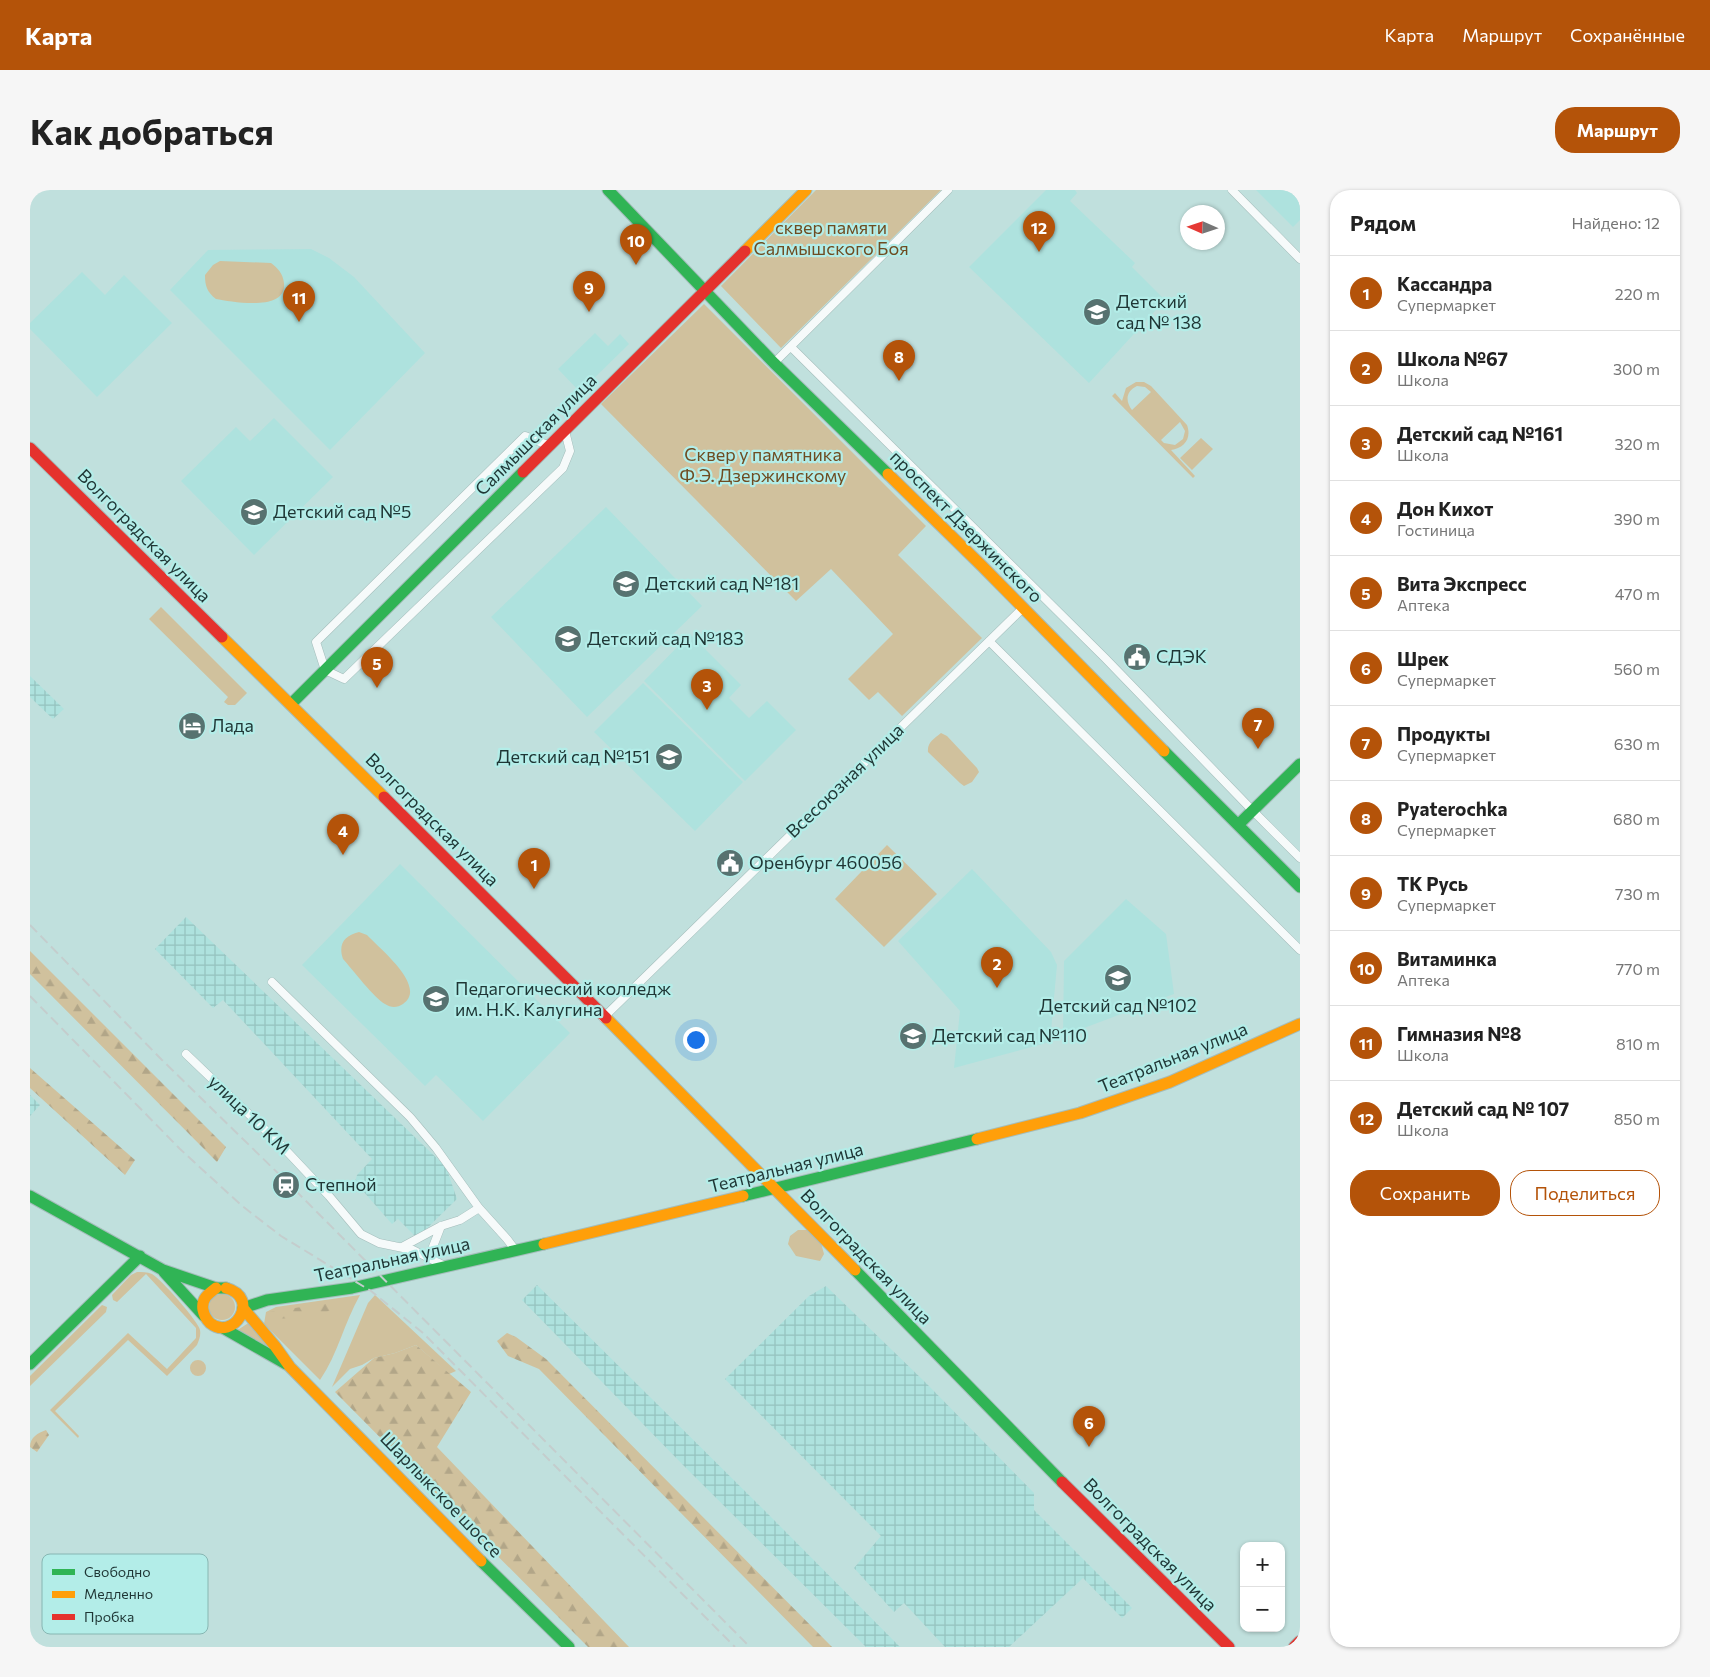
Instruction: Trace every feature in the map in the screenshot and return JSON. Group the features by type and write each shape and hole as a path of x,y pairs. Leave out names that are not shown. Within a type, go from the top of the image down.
{"main road":[{"name":"проспект Дзержинского","path":"608,190 774,363 982,566 1300,887"},
{"name":"Салмышская улица","path":"291,704 806,190"},
{"name":"Волгоградская улица","path":"30,448 162,580 291,704 776,1189 1050,1470 1229,1647"},
{"path":"1238,824 1300,764"},
{"name":"Театральная улица","path":"243,1308 267,1300 352,1288 516,1251 1025,1127 1116,1102 1170,1082 1300,1024"},
{"path":"30,1196 163,1270 216,1288"},
{"path":"30,1364 140,1256"},
{"path":"163,1270 204,1316 212,1324 223,1328 237,1322 243,1308 240,1298 233,1290 225,1287 216,1288 209,1292 205,1298 202,1309 204,1316"},
{"name":"Театральная улица","path":"233,1290 267,1300"},
{"name":"Шарлыкское шоссе","path":"243,1308 290,1366 510,1590 569,1647"},
{"name":"Шарлыкское шоссе","path":"223,1328 290,1366"},
{"path":"1294,1647 1300,1640"}],"street":[{"path":"774,363 948,190"},
{"path":"1232,190 1300,259"},
{"path":"791,347 1105,658 1300,858"},
{"path":"550,446 525,436 316,642 325,670 344,680 562,468 570,451 565,431"},
{"name":"Всесоюзная улица","path":"604,1018 1023,608"},
{"path":"989,641 1300,950"},
{"path":"272,982 410,1117 436,1148 479,1208 507,1238 516,1251"},
{"name":"улица 10 КМ","path":"186,1054 281,1145 329,1196 361,1234 379,1243 402,1247 430,1257 445,1266"},
{"path":"402,1247 441,1226 460,1220 479,1208"},
{"path":"430,1257 441,1226"}],"shaded area":[{"path":"1046,190 1075,190 1077,193 1070,201 1135,263 1132,267 1165,300 1089,383 969,267"},
{"path":"1256,190 1300,190 1300,220 1293,227"},
{"path":"311,249 329,258 354,277 425,353 330,450 170,290 208,250"},
{"path":"82,272 105,295 124,275 172,323 97,397 30,329 30,323"},
{"path":"595,333 608,346 620,334 629,344 580,392 558,369"},
{"name":"Детский сад №5","path":"274,418 333,477 254,555 181,481 236,427 250,441"},
{"path":"606,507 702,606 587,717 491,617"},
{"path":"690,634 741,685 729,698 749,718 767,701 796,730 745,781 644,681"},
{"path":"30,676 64,709 53,719 30,697"},
{"name":"Детский сад №151","path":"643,683 743,782 695,831 594,732"},
{"name":"Педагогический колледж им. Н.К. Калугина","path":"400,864 570,1033 483,1121 436,1075 425,1086 302,965"},
{"path":"972,869 1051,952 1057,965 1050,1042 954,1068 960,1011 898,941"},
{"name":"Детский сад №102","path":"1126,899 1166,934 1174,994 1063,1036 1064,961"},
{"path":"186,917 446,1167 457,1199 417,1238 398,1219 392,1224 355,1182 357,1175 372,1159 223,1000 213,1008 155,949"},
{"path":"30,1095 40,1105 30,1116"},
{"path":"537,1285 900,1647 866,1647 683,1465 522,1300"},
{"path":"826,1286 926,1383 1034,1493 1034,1510 1132,1608 1122,1618 1083,1578 1009,1647 945,1647 904,1603 894,1612 854,1568 881,1536 725,1379 809,1296"}],"green space":[{"name":"сквер памяти Салмышского Боя","path":"816,190 941,190 781,348 721,286"},
{"path":"220,261 271,263 283,277 283,292 277,298 268,302 246,303 216,299 207,288 205,275 213,265"},
{"name":"Сквер у памятника Ф.Э. Дзержинскому","path":"704,304 926,526 898,555 982,638 902,716 878,692 869,700 848,679 893,634 831,569 796,601 601,404"},
{"path":"1136,382 1144,382 1151,386 1187,425 1188,439 1180,447 1171,450 1195,476 1193,478 1112,396 1115,393 1122,401 1126,388","holes":["1137,386 1145,387 1151,392 1132,410 1128,403 1128,397 1133,388","1180,422 1185,431 1183,439 1175,445 1164,443 1161,440"]},
{"path":"1201,438 1213,449 1192,470 1180,458"},
{"path":"161,607 247,693 235,705 228,705 224,702 228,697 149,619"},
{"path":"941,733 947,736 977,768 979,772 972,782 964,786 928,752 930,743"},
{"path":"887,845 937,894 884,947 835,899"},
{"path":"359,932 367,935 382,949 406,978 410,988 409,997 403,1004 392,1007 381,1001 343,959 341,949 344,941 349,936"},
{"path":"30,951 226,1147 217,1162 30,974"},
{"path":"30,1068 135,1160 125,1175 30,1088"},
{"path":"798,1230 808,1230 821,1243 824,1254 820,1261 796,1256 788,1244 790,1236"},
{"path":"137,1272 152,1274 170,1291 198,1325 200,1330 199,1340 197,1345 167,1376 128,1340 55,1411 79,1436 78,1438 50,1410 128,1333 167,1369 196,1338 196,1328 146,1274 117,1302 113,1300 112,1295 131,1275"},
{"path":"222,1294 231,1298 235,1307 231,1316 222,1320 213,1316 209,1307 213,1298"},
{"path":"360,1295 332,1360 320,1380 264,1324 266,1312 276,1307"},
{"path":"375,1295 456,1371 449,1374 416,1345 374,1358 350,1369 332,1387 368,1303"},
{"path":"353,1299 343,1305 312,1316 269,1318 269,1312"},
{"path":"102,1305 107,1307 106,1312 30,1386 30,1376"},
{"path":"250,1322 270,1349 236,1331"},
{"path":"507,1333 516,1337 546,1359 832,1647 813,1647 539,1369 508,1356 497,1341"},
{"path":"416,1345 471,1392 437,1447 629,1647 588,1647 335,1392 374,1358"},
{"path":"198,1360 204,1362 206,1368 204,1374 198,1376 192,1374 190,1368 192,1362"},
{"path":"46,1430 49,1435 37,1452 30,1447 31,1441 37,1434"}],"railway":[{"path":"30,925 162,1060 288,1183 750,1647"},
{"path":"30,996 180,1149 241,1205 281,1236 371,1291 423,1333 735,1647"}],"traffic: fast":[{"path":"608,190 774,363 888,474"},
{"path":"291,704 523,472"},
{"path":"1164,751 1300,887"},
{"path":"1239,824 1300,764"},
{"path":"743,1196 977,1139"},
{"path":"30,1196 163,1270 216,1288 226,1288"},
{"path":"243,1308 267,1300 352,1288 544,1244"},
{"path":"30,1364 140,1256"},
{"path":"855,1270 1062,1482"},
{"path":"164,1272 204,1316"},
{"path":"223,1328 286,1364"},
{"path":"481,1561 569,1647"}],"traffic: slow":[{"path":"745,251 806,190"},
{"path":"888,474 982,566 1164,751"},
{"path":"222,637 384,797"},
{"path":"606,1018 855,1270"},
{"path":"977,1139 1080,1113 1170,1082 1300,1024"},
{"path":"544,1244 743,1196"},
{"path":"216,1288 210,1292 203,1303 204,1314 210,1323 219,1327 227,1327 235,1323 243,1308 242,1300 237,1293 226,1288"},
{"path":"243,1308 290,1367 481,1561"}],"traffic: jam":[{"path":"523,472 745,251"},
{"path":"30,448 222,637"},
{"path":"384,797 606,1018"},
{"path":"1062,1482 1229,1647"},
{"path":"1294,1647 1300,1641"}],"place":[{"name":"Детский сад № 107","path":"1039,252"},
{"name":"Витаминка","path":"636,265"},
{"name":"ТК Русь","path":"589,312"},
{"name":"Детский сад № 138","path":"1097,312"},
{"name":"Гимназия №8","path":"299,322"},
{"name":"Pyaterochka","path":"899,381"},
{"name":"Детский сад №5","path":"254,512"},
{"name":"Детский сад №181","path":"626,584"},
{"name":"Детский сад №183","path":"568,639"},
{"name":"СДЭК","path":"1137,657"},
{"name":"Вита Экспресс","path":"377,688"},
{"name":"Детский сад №161","path":"707,710"},
{"name":"Лада","path":"192,726"},
{"name":"Продукты","path":"1258,749"},
{"name":"Детский сад №151","path":"669,757"},
{"name":"Дон Кихот","path":"343,855"},
{"name":"Оренбург 460056","path":"730,863"},
{"name":"Кассандра","path":"534,889"},
{"name":"Детский сад №102","path":"1118,978"},
{"name":"Школа №67","path":"997,988"},
{"name":"Педагогический колледж им. Н.К. Калугина","path":"436,999"},
{"name":"Детский сад №110","path":"913,1036"},
{"name":"Степной","path":"286,1185"},
{"name":"Шрек","path":"1089,1447"}]}
